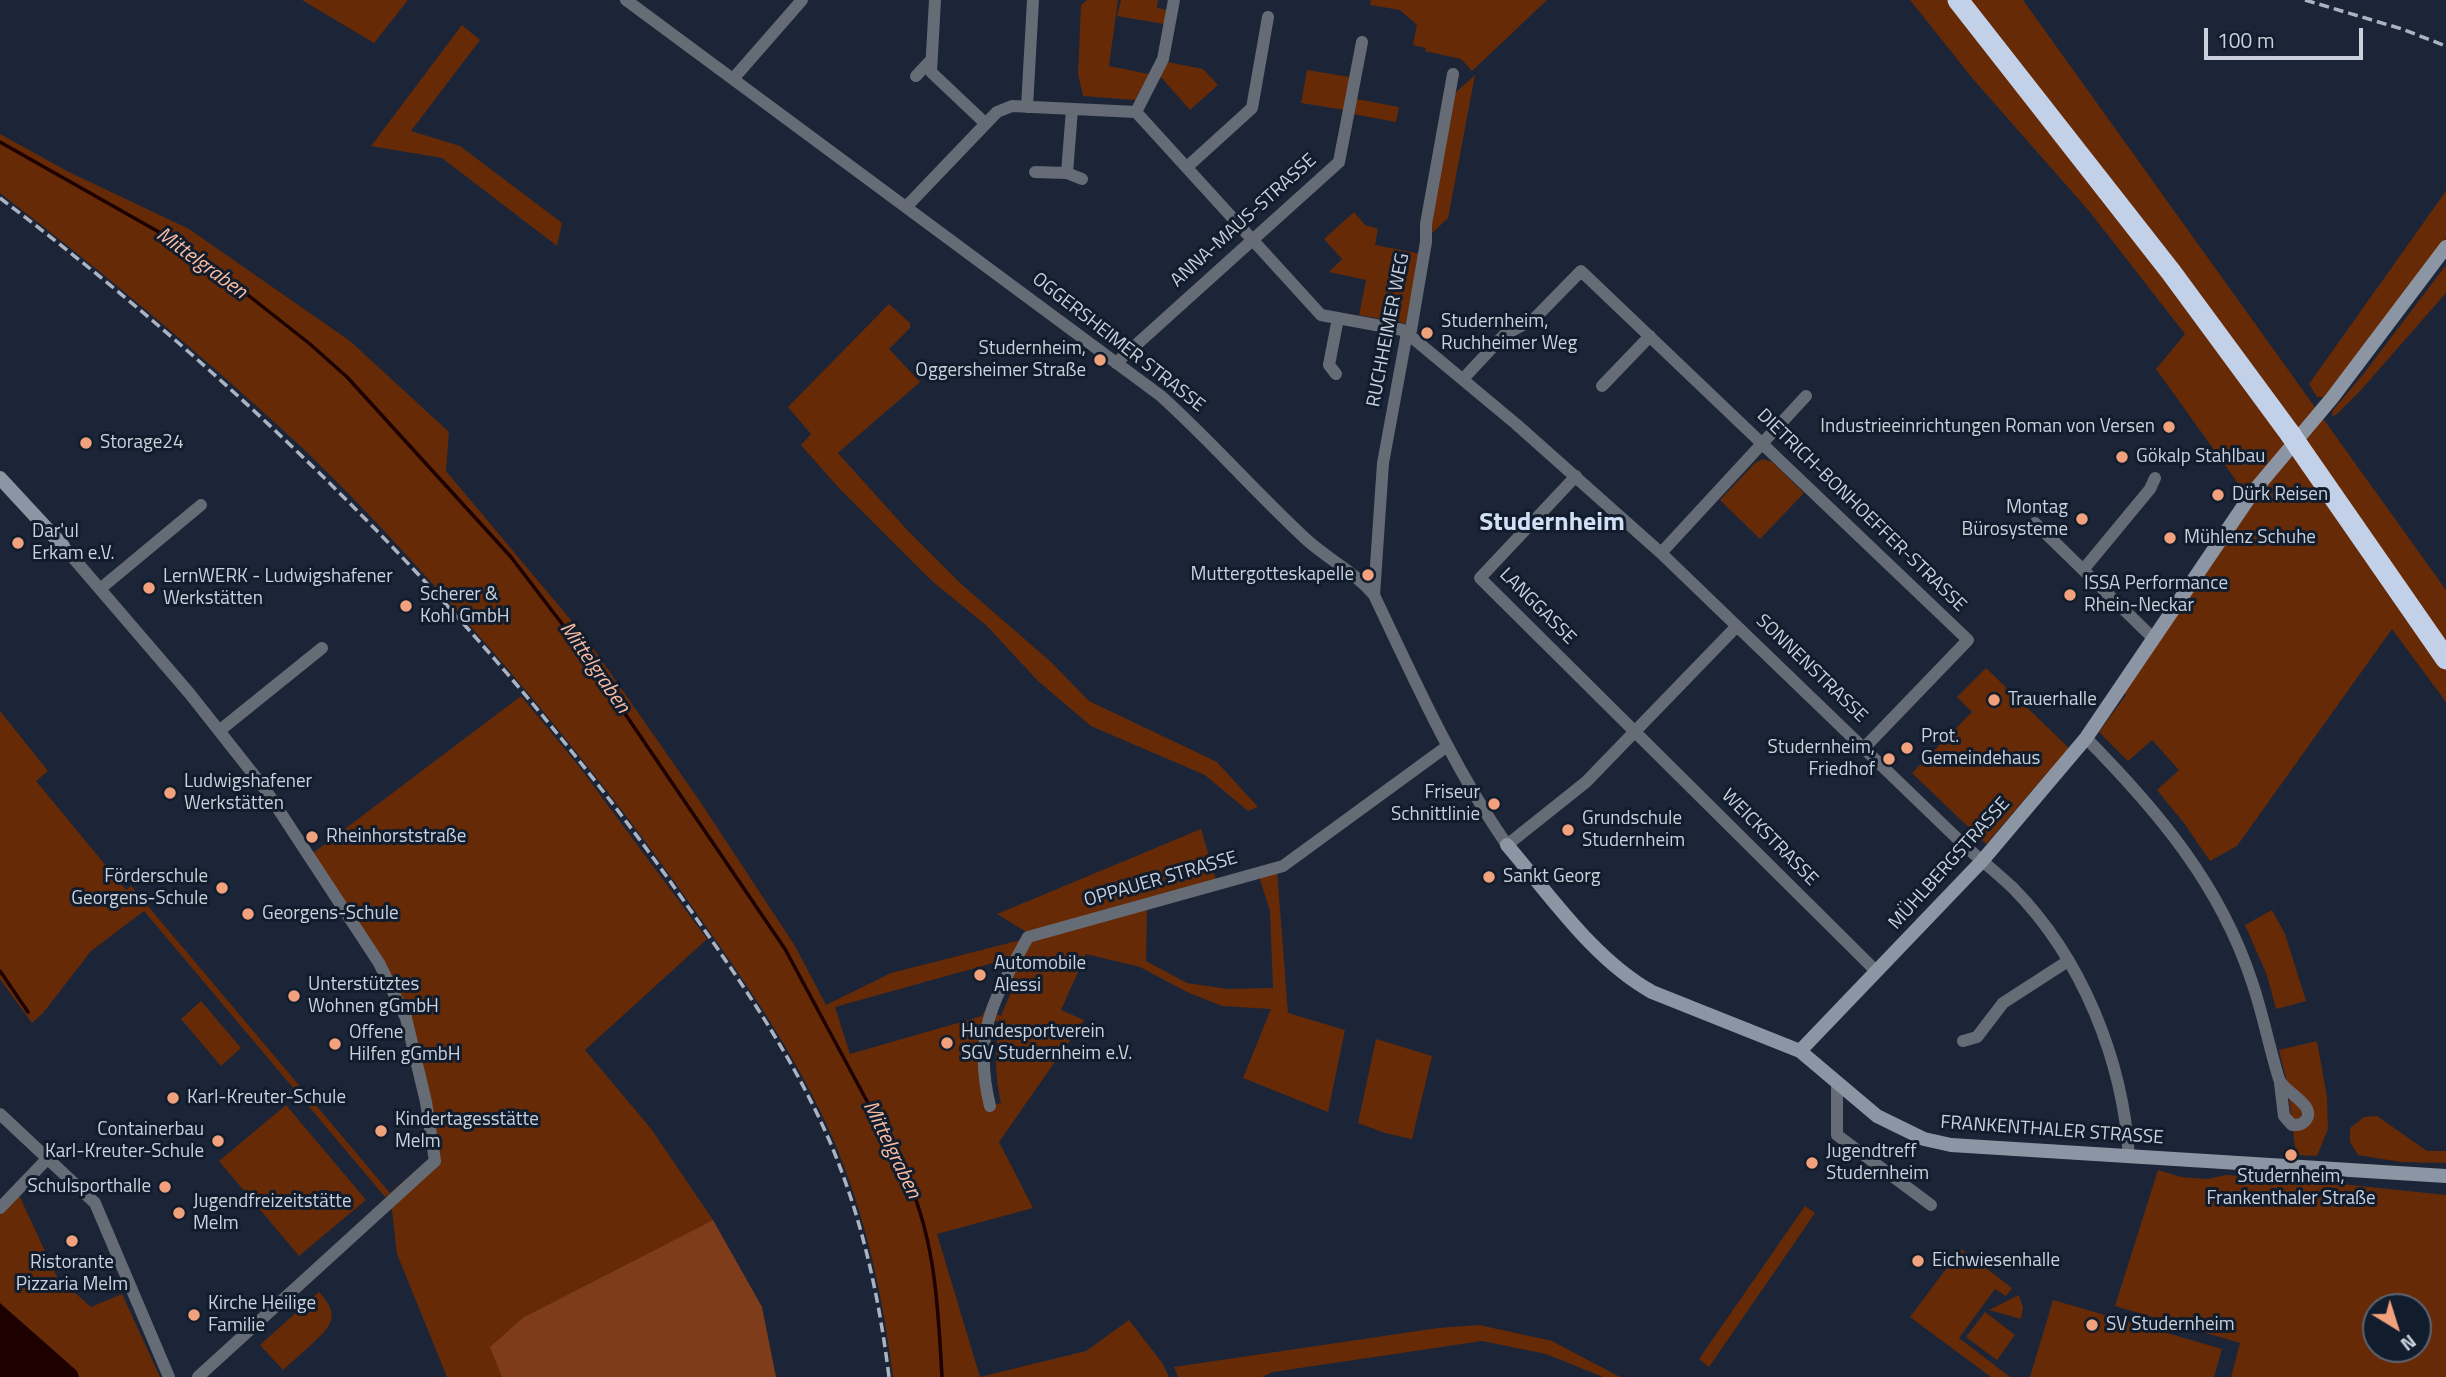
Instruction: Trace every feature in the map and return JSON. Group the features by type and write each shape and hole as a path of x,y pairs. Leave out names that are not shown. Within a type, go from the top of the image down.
{"highway":[{"path":"1958,0 2300,436 2446,634"},
{"path":"1976,0 2159,233 2300,436 2446,659"}],"street":[{"name":"OGGERSHEIMER STRASSE","path":"626,0 1161,396 1195,426 1309,541 1362,581 1374,595 1446,747 1481,808 1507,845"},
{"path":"733,79 802,0"},
{"path":"935,0 931,72 985,123"},
{"path":"1027,107 1033,0"},
{"path":"906,207 997,112 1012,106 1136,112 1163,59 1174,0"},
{"path":"1187,167 1252,108 1268,17"},
{"name":"ANNA-MAUS-STRASSE","path":"1116,363 1339,162 1362,42"},
{"path":"916,76 931,60"},
{"name":"RUCHHEIMER WEG","path":"1374,595 1383,463 1408,334 1411,330 1426,242 1426,224 1453,74"},
{"path":"1067,173 1072,109"},
{"name":"SONNENSTRASSE","path":"1136,112 1321,315 1403,330 1463,379 1661,553 2013,889 2037,916 2068,961 2094,1012 2120,1093 2129,1157"},
{"path":"1035,172 1067,173 1082,180"},
{"name":"MÜHLBERGSTRASSE","path":"1800,1051 1982,861 2086,738 2253,492 2332,398 2446,247"},
{"name":"DIETRICH-BONHOEFFER-STRASSE","path":"1463,379 1504,335 1534,319 1581,271 1968,640 1865,747"},
{"path":"1336,374 1329,365 1338,318"},
{"path":"1602,386 1650,336"},
{"path":"1661,553 1806,396"},
{"name":"LANGGASSE","path":"1576,476 1480,578 1635,732"},
{"path":"0,478 100,589 219,731 275,804 379,963 406,1018 426,1102 435,1161 198,1377"},
{"path":"2083,570 2150,489 2155,478"},
{"path":"100,589 201,505"},
{"path":"2035,523 2154,639"},
{"path":"1507,845 1586,782 1737,625"},
{"path":"219,731 322,648"},
{"name":"WEICKSTRASSE","path":"1635,732 1876,971"},
{"path":"2086,738 2133,785 2172,833 2223,914 2252,981 2280,1083"},
{"name":"OPPAUER STRASSE","path":"990,1106 985,1087 982,1047 987,1020 1002,983 1028,937 1283,866 1446,747"},
{"name":"FRANKENTHALER STRASSE","path":"1507,845 1604,957 1629,980 1652,992 1800,1051 1877,1116 1924,1139 1951,1145 2446,1176"},
{"path":"1963,1041 1977,1037 2003,1003 2068,961"},
{"path":"1836,1082 1837,1135 1931,1205"},
{"path":"0,1114 95,1203 169,1377"},
{"path":"0,1208 48,1158"}],"shaded area":[{"path":"302,0 408,0 374,43"},
{"path":"1087,0 1118,0 1109,66 1149,74 1135,100 1083,96 1078,74 1081,5"},
{"path":"1121,0 1158,0 1157,8 1167,10 1164,24 1117,16"},
{"path":"1371,0 1547,0 1472,71 1461,59 1425,51 1426,48 1413,45 1417,25 1400,10 1370,5"},
{"path":"1910,0 2023,0 2446,590 2446,702 2392,629 2237,846 2210,861 2157,790 2179,770 2152,740 2128,761 2099,732 2126,695 2116,684 2245,493 2156,369 2185,334 2089,211 1973,79"},
{"path":"462,25 480,40 411,131 460,146 562,223 557,246 442,158 371,146"},
{"path":"1167,62 1203,69 1218,85 1190,110 1160,76"},
{"path":"1307,70 1350,77 1345,110 1301,103"},
{"path":"1475,75 1448,218 1429,236 1455,93"},
{"path":"1356,99 1399,107 1396,122 1353,114"},
{"path":"0,134 69,172 189,229 350,341 449,432 446,471 586,638 699,800 795,946 826,1005 891,973 1147,908 1146,961 1187,983 1228,989 1273,988 1270,911 1259,876 1277,871 1288,1013 1345,1030 1328,1112 1243,1078 1271,1009 1222,1006 1187,992 1140,967 1086,954 1061,1010 1084,1020 999,1142 1033,1208 937,1234 980,1377 893,1377 884,1317 864,1228 834,1141 818,1107 783,1042 743,980 622,811 564,736 472,627 334,479 188,346 0,193","holes":["1011,958 982,1016 850,1054 835,1007","1002,986 1012,990 1001,1016 990,1011","988,1020 1000,1022 996,1063 1001,1103 990,1106"]},
{"path":"2446,191 2446,238 2325,397 2317,397 2309,384"},
{"path":"1354,212 1365,225 1378,229 1375,245 1421,254 1408,324 1359,315 1366,280 1329,272 1342,259 1324,239"},
{"path":"2446,265 2446,293 2361,390 2332,416 2333,410"},
{"path":"889,304 910,323 910,328 889,349 920,382 838,453 908,531 960,583 1051,662 1089,701 1217,762 1258,807 1248,811 1205,775 1091,726 1038,681 987,626 932,581 838,487 801,445 811,434 788,407"},
{"path":"1763,459 1772,462 1804,493 1760,539 1720,500 1755,463"},
{"path":"1986,668 2069,748 1986,844 1912,773 1972,712 1957,697"},
{"path":"521,696 578,765 707,939 585,1050 652,1130 713,1220 524,1317 503,1377 447,1377 397,1254 390,1194 385,1197 144,911 91,951 43,1013 32,1023 0,979 0,711 48,771 36,781 126,890 131,886 390,1193 429,1159 411,1055 401,1021 382,980 358,938 305,859"},
{"path":"1201,829 1216,880 1028,933 997,914"},
{"path":"2272,910 2285,934 2306,1001 2276,1009 2267,975 2245,925"},
{"path":"201,1001 241,1048 221,1066 181,1019"},
{"path":"1376,1039 1432,1056 1412,1139 1358,1123"},
{"path":"2317,1041 2327,1097 2328,1129 2317,1156 2296,1155 2287,1082 2279,1050"},
{"path":"286,1105 366,1200 299,1256 219,1161"},
{"path":"2377,1116 2427,1151 2446,1151 2446,1163 2401,1162 2358,1155 2350,1142 2350,1128 2364,1117"},
{"path":"2158,1170 2181,1177 2207,1179 2227,1175 2293,1179 2446,1195 2446,1377 2231,1377 2240,1343 2115,1306"},
{"path":"19,1195 57,1277 91,1307 122,1294 160,1377 0,1377 0,1215"},
{"path":"1805,1206 1815,1213 1709,1367 1699,1359"},
{"path":"713,1220 762,1307 776,1377 502,1377 490,1347 524,1317"},
{"path":"1961,1249 2012,1288 2006,1296 1995,1289 1959,1338 2010,1377 1991,1377 1910,1317"},
{"path":"319,1292 331,1313 329,1324 320,1336 283,1370 260,1345"},
{"path":"2019,1295 2023,1308 2021,1319 1989,1310"},
{"name":"SV Studernheim","path":"2053,1300 2222,1349 2214,1377 2030,1377"},
{"path":"0,1303 77,1371 79,1377 0,1377"},
{"path":"1985,1312 2015,1335 1997,1360 1966,1337"},
{"path":"1129,1320 1163,1364 1169,1377 980,1377 1086,1351"},
{"path":"1479,1325 1552,1341 1620,1377 1603,1377 1546,1354 1482,1341 1273,1372 1262,1377 1178,1377 1174,1367 1438,1328"}],"waterway":[{"name":"Mittelgraben","path":"0,142 173,240 206,262 310,344 347,377 511,557 579,646 785,949 902,1166 922,1217 933,1269 942,1377"},
{"path":"0,971 28,1012"}],"railway":[{"path":"2305,0 2402,29 2446,46"},
{"path":"0,198 95,272 187,350 276,431 445,603 600,787 737,977 778,1041 814,1108 830,1142 860,1228 880,1317 889,1377"}],"place":[{"name":"Studernheim, Ruchheimer Weg","path":"1427,333"},
{"name":"Studernheim, Oggersheimer Straße","path":"1100,360"},
{"name":"Industrieeinrichtungen Roman von Versen","path":"2169,427"},
{"name":"Storage24","path":"86,443"},
{"name":"Gökalp Stahlbau","path":"2122,457"},
{"name":"Dürk Reisen","path":"2218,495"},
{"name":"Montag Bürosysteme","path":"2082,519"},
{"name":"Mühlenz Schuhe","path":"2170,538"},
{"name":"Dar'ul Erkam e.V.","path":"18,543"},
{"name":"Muttergotteskapelle","path":"1368,575"},
{"name":"LernWERK - Ludwigshafener Werkstätten","path":"149,588"},
{"name":"ISSA Performance Rhein-Neckar","path":"2070,595"},
{"name":"Scherer & Kohl GmbH","path":"406,606"},
{"name":"Trauerhalle","path":"1994,700"},
{"name":"Prot. Gemeindehaus","path":"1907,748"},
{"name":"Studernheim, Friedhof","path":"1889,759"},
{"name":"Ludwigshafener Werkstätten","path":"170,793"},
{"name":"Friseur Schnittlinie","path":"1494,804"},
{"name":"Grundschule Studernheim","path":"1568,830"},
{"name":"Rheinhorststraße","path":"312,837"},
{"name":"Sankt Georg","path":"1489,877"},
{"name":"Förderschule Georgens-Schule","path":"222,888"},
{"name":"Georgens-Schule","path":"248,914"},
{"name":"Automobile Alessi","path":"980,975"},
{"name":"Unterstütztes Wohnen gGmbH","path":"294,996"},
{"name":"Hundesportverein SGV Studernheim e.V.","path":"947,1043"},
{"name":"Offene Hilfen gGmbH","path":"335,1044"},
{"name":"Karl-Kreuter-Schule","path":"173,1098"},
{"name":"Kindertagesstätte Melm","path":"381,1131"},
{"name":"Containerbau Karl-Kreuter-Schule","path":"218,1141"},
{"name":"Studernheim, Frankenthaler Straße","path":"2291,1155"},
{"name":"Jugendtreff Studernheim","path":"1812,1163"},
{"name":"Schulsporthalle","path":"165,1187"},
{"name":"Jugendfreizeitstätte Melm","path":"179,1213"},
{"name":"Ristorante Pizzaria Melm","path":"72,1241"},
{"name":"Eichwiesenhalle","path":"1918,1261"},
{"name":"Kirche Heilige Familie","path":"194,1315"},
{"name":"SV Studernheim","path":"2092,1325"}],"district":[{"name":"Studernheim","path":"1552,524"}]}
